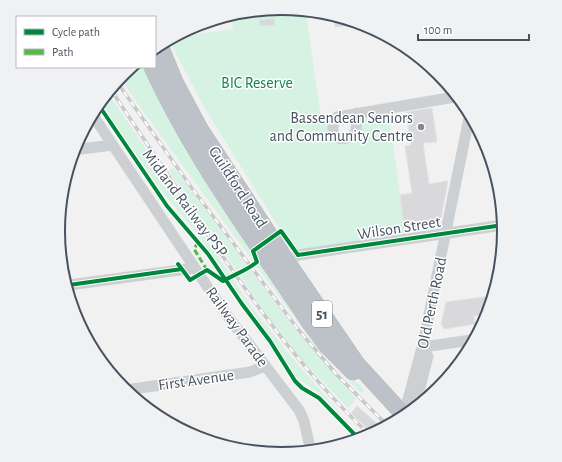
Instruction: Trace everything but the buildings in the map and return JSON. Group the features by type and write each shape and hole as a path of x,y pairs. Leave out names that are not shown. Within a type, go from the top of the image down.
{"highway":[{"name":"Guildford Road","path":"162,50 175,82 200,129 281,267"},
{"name":"Guildford Road","path":"152,68 202,163 357,364 402,410"}],"street":[{"path":"357,113 450,98"},
{"name":"Railway Parade","path":"96,120 223,310 299,410 311,444"},
{"name":"Old Perth Road","path":"450,232 468,123"},
{"name":"Old Perth Road","path":"406,407 427,345 450,232 474,133"},
{"path":"81,149 112,145"},
{"name":"Wilson Street","path":"281,267 298,255 497,226"},
{"path":"71,285 195,268"},
{"path":"427,345 467,340"},
{"name":"Old Perth Road","path":"406,407 427,345"},
{"name":"First Avenue","path":"134,389 250,372 265,366"}],"green space":[{"name":"BIC Reserve","path":"267,15 307,17 321,119 337,117 332,131 350,138 357,113 388,108 406,239 298,255 281,231 204,107 172,45 188,36 233,29 232,20 239,19"},
{"path":"140,68 149,68 351,377 364,389 361,394 305,332 124,83"},
{"path":"112,98 253,309 294,360 342,415 318,392 296,377 198,235 163,193 104,108"},
{"path":"173,167 293,327 356,399 348,408 300,358 271,321 169,171"}],"railway":[{"path":"121,87 191,187 297,328 337,375 383,421"},
{"path":"114,95 233,271 275,329 320,384 365,430"}],"marked path":[{"path":"198,242 194,249 207,270"}],"cycle path":[{"name":"Midland Railway PSP","path":"102,110 167,206 208,254 242,304 270,341 295,381 302,388 319,398 355,434"},
{"path":"223,281 257,262 253,251 281,231 298,255 497,226"},
{"path":"178,264 190,280 207,270 223,281"},
{"path":"71,285 182,269"}],"place":[{"name":"Bassendean Seniors and Community Centre","path":"421,127"}]}
